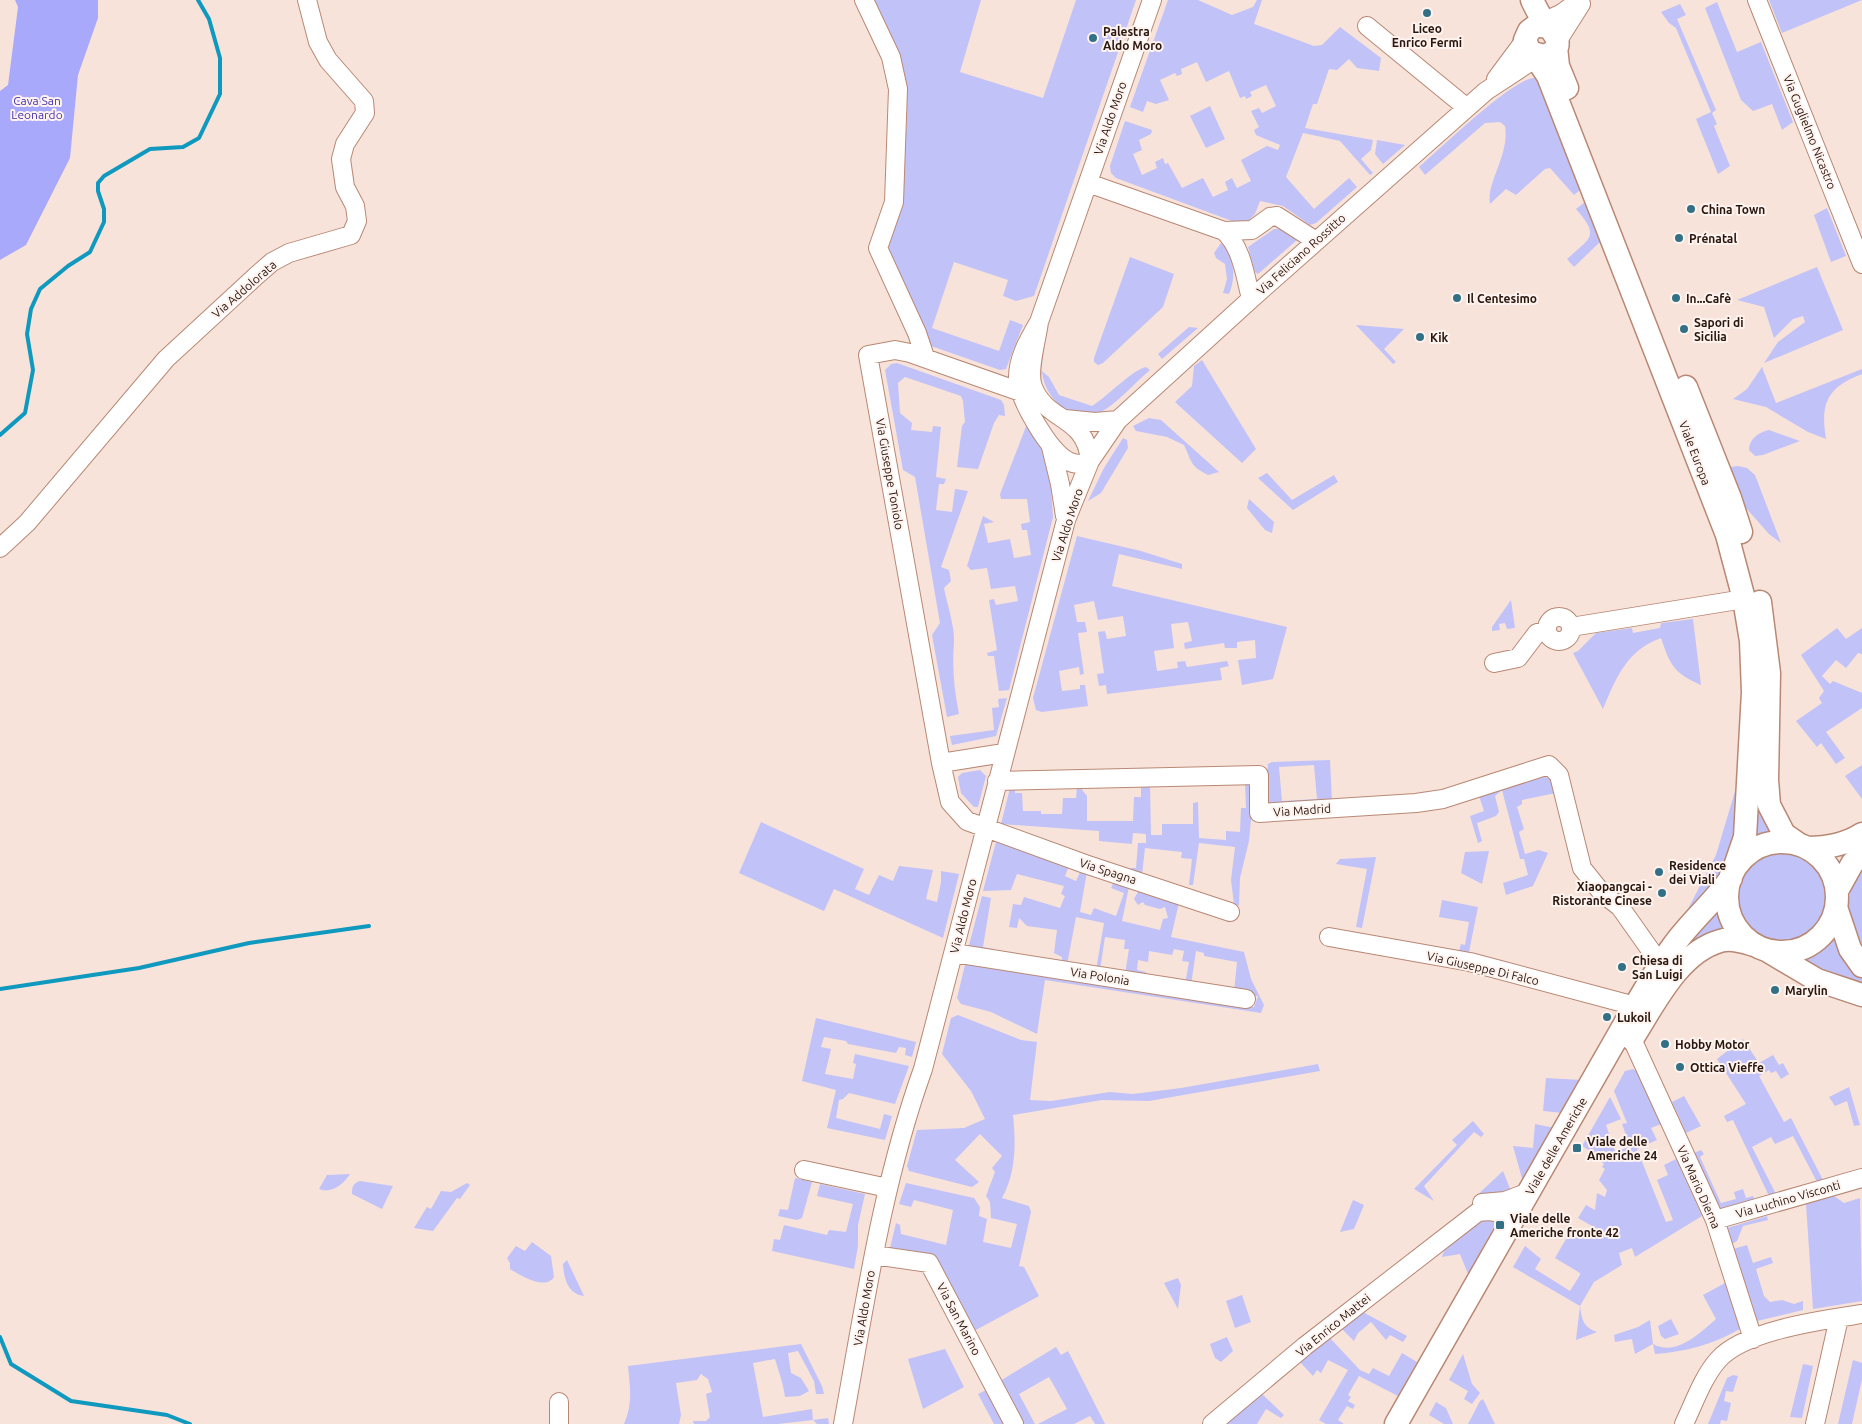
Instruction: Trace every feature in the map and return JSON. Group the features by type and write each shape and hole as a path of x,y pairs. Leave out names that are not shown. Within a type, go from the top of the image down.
{"main road":[{"name":"Viale Europa","path":"1519,0 1541,41 1558,66 1717,463 1742,534 1756,582 1766,640 1769,673 1767,780 1769,805 1784,834 1804,847"},
{"name":"Viale Europa","path":"1532,0 1548,76 1727,535 1744,599 1750,641 1753,692 1745,837 1732,875"},
{"path":"1862,834 1836,846 1804,847 1785,842 1762,846 1742,859 1732,875 1728,891 1730,916 1744,937 1817,980 1862,995"},
{"path":"1804,847 1827,866 1850,949 1862,966"},
{"path":"1761,948 1794,952 1812,944 1826,930 1852,864 1862,853"},
{"name":"Viale delle Americhe","path":"1396,1424 1635,1006 1677,940 1715,900 1732,875"},
{"name":"Viale delle Americhe","path":"1411,1424 1632,1039 1669,983 1692,956 1722,940 1733,940 1761,948"}],"street":[{"name":"Via Addolorata","path":"0,548 33,515 166,359 256,276 272,262 290,253 351,235 357,221 355,206 345,187 341,159 345,144 365,113 364,101 328,60 321,48 312,24 308,0"},
{"path":"864,0 891,57 898,89 894,202 878,248 917,334 925,358"},
{"name":"Via Aldo Moro","path":"1027,390 1039,322 1152,0"},
{"name":"Via Feliciano Rossitto","path":"1118,420 1251,298 1541,41 1562,13 1580,0"},
{"path":"1541,41 1584,0"},
{"name":"Via Guglielmo Nicastro","path":"1757,0 1854,222 1862,264"},
{"path":"1367,26 1467,108"},
{"path":"1088,183 1224,231 1252,230"},
{"path":"1237,248 1242,238 1252,230 1270,217 1277,216 1316,241"},
{"path":"1224,231 1233,239 1237,248 1251,298"},
{"name":"Via Giuseppe Toniolo","path":"942,763 868,355 895,350 1027,390"},
{"path":"1027,390 1082,434 1089,447 1090,461 1074,463 1066,460 1050,444 1030,412 1027,390"},
{"path":"1065,419 1095,422 1118,420"},
{"name":"Via Aldo Moro","path":"843,1424 874,1255 898,1144 923,1069 1066,520 1090,461 1118,420"},
{"path":"1050,444 1060,484 1066,520"},
{"path":"1494,663 1518,658 1537,633 1547,630 1550,621 1556,617 1564,618 1571,627 1744,599"},
{"path":"942,763 1004,754"},
{"name":"Via Spagna","path":"942,763 950,802 967,821 1085,864 1230,912"},
{"name":"Via Madrid","path":"997,781 1259,774 1259,813 1416,803 1443,799 1549,765 1559,775 1582,868 1602,893 1620,907 1661,965"},
{"name":"Via Giuseppe Di Falco","path":"1329,937 1470,962 1635,1006"},
{"name":"Via Polonia","path":"954,953 1246,999"},
{"name":"Via Mario Dierna","path":"1632,1039 1715,1220 1753,1339"},
{"path":"804,1170 888,1188"},
{"name":"Via Luchino Visconti","path":"1715,1220 1862,1178"},
{"path":"1457,1228 1465,1214 1482,1203 1504,1201 1529,1192"},
{"path":"1457,1228 1478,1212 1490,1210 1505,1215 1511,1224"},
{"name":"Via Enrico Mattei","path":"1212,1424 1305,1346 1457,1228"},
{"name":"Via San Marino","path":"874,1255 929,1263 1014,1424"},
{"path":"1684,1424 1718,1359 1732,1348 1783,1328 1862,1314"},
{"path":"1815,1424 1839,1318"},
{"path":"559,1402 559,1424"}],"shaded area":[{"path":"869,0 981,0 960,72 1043,98 1076,0 1136,0 1034,296 1016,301 1003,296 1008,280 954,262 932,328 999,351 1010,320 1023,325 1006,369 1000,370 931,346 889,264 885,252 900,196 907,122 903,81"},
{"path":"1168,0 1198,0 1232,15 1253,7 1257,0 1262,0 1254,24 1314,46 1322,45 1340,27 1381,58 1379,71 1357,68 1349,59 1337,70 1329,69 1317,104 1313,104 1305,128 1373,140 1371,150 1361,159 1373,173 1370,175 1340,141 1303,133 1286,177 1314,209 1349,178 1357,187 1316,223 1310,225 1283,206 1260,201 1255,214 1247,222 1232,221 1116,178 1111,173 1110,166 1125,121 1152,130 1151,134 1139,140 1142,150 1133,154 1142,175 1157,168 1155,162 1163,158 1165,164 1168,163 1182,188 1203,178 1213,197 1228,190 1225,182 1232,178 1237,188 1251,181 1241,160 1267,146 1278,150 1280,145 1256,135 1254,130 1259,127 1251,111 1259,108 1262,113 1276,106 1266,85 1250,92 1252,96 1246,99 1245,96 1240,98 1229,71 1206,82 1197,62 1181,69 1182,74 1177,76 1175,73 1160,80 1169,100 1156,104 1147,101 1143,112 1130,107"},
{"path":"1769,0 1862,0 1782,33"},
{"path":"1717,2 1737,52 1761,42 1793,122 1782,130 1772,104 1753,111 1741,100 1705,8"},
{"path":"1680,4 1686,15 1677,19 1716,110 1712,113 1717,124 1714,126 1730,166 1718,174 1696,119 1711,112 1676,28 1669,23 1661,12"},
{"path":"1533,78 1538,79 1581,189 1574,195 1550,168 1545,169 1516,195 1506,189 1490,204 1491,187 1506,137 1505,126 1500,122 1485,123 1425,175 1419,167 1459,131 1509,90"},
{"path":"1210,106 1225,139 1206,148 1190,116"},
{"path":"1377,140 1405,145 1383,164 1375,154"},
{"path":"1585,202 1601,241 1574,267 1567,259 1590,236 1588,226 1576,209"},
{"path":"1827,208 1846,256 1831,262 1814,215"},
{"path":"1274,229 1280,229 1297,240 1258,274 1255,272 1248,247"},
{"path":"1221,243 1232,261 1233,281 1229,294 1223,293 1227,279 1225,264 1216,258 1214,253"},
{"path":"1130,257 1174,274 1163,307 1103,363 1098,365 1094,362 1094,358"},
{"path":"1817,267 1843,330 1764,363 1778,342 1805,322 1803,316 1793,319 1774,338 1764,307 1737,300"},
{"path":"1356,325 1404,329 1384,349 1396,362 1393,364"},
{"path":"1189,327 1198,328 1162,359 1158,354"},
{"path":"1202,360 1256,449 1242,463 1175,402 1192,386 1194,366"},
{"path":"897,363 1001,400 1004,405 1005,416 999,415 994,423 978,469 957,467 962,426 965,422 961,396 905,377 898,383 900,413 912,423 911,430 932,432 933,426 941,427 936,477 946,479 944,484 939,484 936,510 952,512 955,489 968,491 941,567 949,570 951,581 944,588 954,636 954,678 959,714 947,717 932,635 940,623 915,477 903,470 885,370 891,364"},
{"path":"1146,367 1150,370 1112,405 1095,414 1084,415 1064,408 1056,401 1044,382 1042,371 1049,377 1059,395 1092,406 1127,378"},
{"path":"1762,367 1776,403 1862,369 1862,374 1841,384 1829,398 1824,415 1826,439 1808,432 1766,407 1733,399 1747,389"},
{"path":"1149,418 1161,420 1219,472 1208,475 1198,469 1192,463 1184,445 1167,437 1136,431 1133,426"},
{"path":"1027,424 1036,436 1045,457 1051,487 1053,517 1009,690 999,691 994,656 988,656 987,653 997,650 989,600 994,599 996,605 1018,601 1015,586 991,589 987,568 971,570 967,566 983,516 994,522 984,524 988,543 1010,539 1014,558 1031,555 1027,530 1022,530 1021,524 1030,522 1027,499 1001,499 1000,494"},
{"path":"1769,430 1800,441 1763,455 1755,456 1749,450 1749,446 1758,434"},
{"path":"1123,438 1127,440 1128,448 1101,493 1088,501 1104,468"},
{"path":"1730,467 1747,468 1755,475 1781,543 1769,534 1746,508"},
{"path":"1267,473 1292,500 1334,475 1338,482 1293,510 1258,478"},
{"path":"1249,499 1274,522 1272,533 1265,530 1247,508"},
{"path":"1077,536 1141,551 1182,564 1182,569 1119,554 1112,586 1287,627 1273,679 1242,685 1238,660 1256,658 1255,640 1237,642 1237,648 1225,648 1224,643 1185,649 1184,643 1192,641 1188,622 1171,624 1174,648 1154,651 1157,671 1178,668 1177,662 1185,661 1187,667 1227,661 1229,666 1220,668 1222,680 1107,694 1106,685 1099,686 1097,674 1104,673 1098,632 1105,631 1107,639 1126,636 1123,616 1098,620 1094,601 1074,605 1077,622 1085,622 1087,632 1078,633 1084,674 1080,675 1079,667 1059,671 1062,691 1080,689 1080,685 1085,685 1088,706 1042,712 1036,710 1033,698"},
{"path":"1511,600 1515,628 1507,629 1505,623 1499,624 1500,630 1492,631 1492,627"},
{"path":"1693,619 1701,685 1678,672 1667,655 1661,638 1639,650 1624,666 1603,709 1573,653 1578,651 1596,633 1632,628 1633,633 1660,628 1661,623"},
{"path":"1837,628 1846,639 1862,628 1862,654 1858,653 1846,668 1836,660 1822,676 1830,684 1833,681 1862,693 1862,708 1826,732 1845,758 1836,764 1821,743 1817,747 1796,721 1822,703 1819,698 1824,691 1801,655"},
{"path":"1007,698 996,736 952,745 950,736 994,730 992,708 999,707 998,699"},
{"path":"1758,725 1777,834 1753,842"},
{"path":"1330,760 1332,802 1267,805 1264,802 1268,764 1272,762","holes":["1314,765 1317,799 1282,801 1279,767"]},
{"path":"1862,765 1862,799 1845,776"},
{"path":"980,770 986,776 978,807 974,807 961,793 958,777 962,773"},
{"path":"1542,777 1551,780 1556,793 1522,800 1522,804 1517,807 1524,829 1519,832 1525,854 1539,850 1548,853 1533,886 1506,895 1503,883 1528,875 1524,859 1520,859 1502,790 1495,796 1499,812 1496,816 1477,823 1482,841 1478,843 1470,816 1484,811 1479,796"},
{"path":"1739,778 1738,821 1725,871 1675,934 1716,855"},
{"path":"1245,783 1254,787 1249,841 1240,878 1239,906 1234,904 1231,880 1235,847 1199,843 1193,885 1189,885 1192,859 1181,858 1182,852 1145,848 1142,875 1131,871 1131,868 1136,868 1138,843 1146,843 1146,834 1133,833 1132,844 1099,841 1099,831 1001,824 1010,788 1015,788 1015,793 1022,793 1023,811 1041,811 1041,814 1062,814 1063,798 1076,798 1077,786 1079,786 1087,796 1087,821 1133,821 1134,797 1141,797 1141,785 1150,785 1151,835 1162,835 1162,824 1193,824 1193,803 1198,802 1199,838 1226,840 1226,831 1240,832 1241,808 1246,808"},
{"path":"761,822 864,869 855,889 869,895 879,875 893,881 899,866 933,870 926,899 937,902 941,871 959,874 943,938 834,889 824,911 739,873"},
{"path":"997,838 1069,866 1065,876 1076,881 1081,870 1087,872 1080,912 1091,915 1094,908 1116,916 1124,893 1111,888 1114,881 1129,887 1122,921 1160,930 1163,919 1168,918 1165,907 1160,909 1145,905 1143,902 1138,905 1134,899 1139,890 1179,903 1171,937 1244,952 1251,979 1264,1005 1261,1013 1045,980 1037,1034 991,1012 961,1004 957,998 966,961 1254,1007 1258,996 1234,992 1237,962 1204,956 1204,953 1196,951 1191,985 1185,984 1189,962 1182,961 1184,951 1174,949 1172,955 1149,951 1148,962 1138,960 1137,970 1146,972 1146,978 1125,974 1129,949 1124,949 1125,940 1105,937 1100,970 1096,970 1104,923 1076,917 1067,965 1062,964 1062,957 1054,953 1057,930 1027,926 1019,918 1017,928 1009,927 1013,904 1021,905 1024,897 1060,908 1065,896 1061,894 1064,886 1017,874 1011,890 983,891"},
{"path":"1489,851 1482,884 1461,873 1465,852"},
{"path":"1783,853 1800,856 1815,866 1825,881 1828,898 1825,915 1815,930 1800,940 1783,943 1766,940 1751,930 1741,915 1738,898 1741,881 1751,866 1766,856"},
{"path":"1376,857 1362,928 1356,927 1367,869 1336,864 1340,859"},
{"path":"1862,866 1862,949 1850,917 1849,898"},
{"path":"982,896 991,898 983,947 993,949 993,953 968,949"},
{"path":"1442,900 1478,907 1469,952 1459,951 1461,944 1465,945 1469,922 1439,917"},
{"path":"1717,909 1721,911 1730,933 1695,945 1679,948"},
{"path":"1834,935 1862,974 1862,988 1798,960 1823,947"},
{"path":"958,1015 1021,1040 1037,1042 1030,1100 1051,1101 1110,1092 1133,1094 1181,1088 1318,1064 1320,1071 1149,1101 1102,1100 1013,1115 1015,1136 1014,1158 1007,1188 1002,1198 1029,1206 1031,1212 1019,1266 1024,1267 1039,1296 974,1331 934,1254 890,1248 896,1223 900,1225 901,1234 946,1245 953,1210 914,1200 911,1207 899,1204 906,1183 974,1198 980,1207 979,1216 987,1219 983,1242 1011,1248 1017,1224 991,1218 990,1202 986,1196 995,1172 992,1168 1002,1156 980,1134 955,1160 979,1182 972,1187 909,1171 907,1166 917,1130 964,1128 985,1119 971,1091 942,1054 951,1018"},
{"path":"816,1018 916,1042 912,1057 905,1055 906,1048 899,1047 896,1053 848,1044 846,1041 824,1037 821,1047 831,1049 825,1074 853,1079 856,1064 853,1063 855,1054 909,1066 895,1104 849,1093 839,1100 836,1118 880,1129 884,1114 892,1116 885,1140 827,1128 836,1090 802,1081"},
{"path":"1743,1039 1759,1063 1773,1055 1779,1065 1783,1063 1789,1074 1781,1079 1776,1071 1771,1073 1769,1070 1759,1076 1784,1122 1791,1118 1823,1180 1817,1182 1793,1136 1775,1144 1771,1137 1752,1147 1776,1194 1769,1196 1733,1120 1727,1122 1724,1116 1746,1104 1717,1059"},
{"path":"1633,1069 1638,1072 1661,1124 1651,1128 1657,1140 1637,1149 1666,1222 1673,1220 1657,1180 1668,1175 1664,1165 1676,1159 1702,1216 1635,1257 1632,1248 1619,1253 1622,1265 1594,1282 1580,1306 1513,1267 1525,1246 1541,1259 1535,1269 1570,1291 1580,1275 1580,1273 1555,1258 1573,1227 1591,1237 1592,1226 1578,1218 1586,1205 1595,1210 1597,1193 1605,1197 1607,1190 1599,1180 1605,1169 1602,1167 1604,1164 1599,1160 1600,1157 1582,1146 1610,1097 1621,1119 1606,1125 1618,1160 1623,1159 1619,1151 1630,1146 1622,1124 1627,1123 1614,1091 1625,1071"},
{"path":"1546,1078 1582,1080 1563,1113 1543,1111"},
{"path":"1849,1087 1860,1125 1854,1126 1847,1101 1835,1106 1829,1097"},
{"path":"1684,1096 1701,1126 1686,1133 1672,1102"},
{"path":"1473,1121 1484,1134 1481,1137 1474,1132 1424,1186 1434,1201 1414,1189 1457,1145 1452,1140"},
{"path":"1535,1124 1555,1128 1523,1182 1513,1146 1533,1148"},
{"path":"1701,1150 1704,1154 1700,1157 1721,1203 1736,1199 1734,1192 1743,1189 1746,1198 1753,1196 1755,1200 1720,1210 1694,1153"},
{"path":"1503,1171 1511,1191 1496,1196 1479,1196 1473,1199"},
{"path":"350,1174 336,1188 328,1190 319,1189 327,1175"},
{"path":"795,1178 812,1182 802,1218 797,1220 778,1216 780,1209 788,1210"},
{"path":"360,1181 393,1186 382,1209 352,1194 353,1186"},
{"path":"467,1183 470,1185 460,1199 457,1198 433,1231 414,1228 427,1207 431,1209 441,1191 451,1192"},
{"path":"820,1184 865,1194 858,1225 858,1246 854,1269 772,1251 774,1239 780,1240 784,1225 827,1235 829,1230 846,1232 853,1204 817,1196"},
{"path":"1834,1196 1844,1203 1860,1198 1862,1301 1813,1309 1806,1204"},
{"path":"1353,1200 1364,1205 1354,1229 1340,1232"},
{"path":"1767,1216 1768,1220 1743,1226 1737,1241 1732,1244 1727,1228"},
{"path":"1488,1218 1498,1220 1468,1274 1460,1254 1442,1257 1448,1246 1461,1234"},
{"path":"532,1242 551,1256 554,1277 550,1281 539,1282 532,1280 510,1269 510,1263 507,1258 516,1246 525,1251"},
{"path":"1747,1245 1753,1263 1771,1257 1773,1263 1756,1269 1764,1296 1770,1302 1782,1300 1794,1304 1803,1301 1803,1310 1757,1321 1733,1249"},
{"path":"567,1260 584,1296 574,1292 568,1285 564,1275 563,1264"},
{"path":"1178,1278 1181,1285 1178,1309 1164,1283"},
{"path":"1725,1283 1740,1329 1710,1343 1677,1351 1655,1354 1653,1344 1670,1348 1687,1342 1703,1331 1716,1319 1703,1295"},
{"path":"1242,1295 1251,1322 1235,1328 1226,1301"},
{"path":"1580,1306 1584,1322 1589,1328 1597,1332 1576,1340"},
{"path":"1363,1312 1407,1336 1403,1342 1390,1335 1386,1340 1371,1322 1358,1333 1354,1341 1342,1329"},
{"path":"1671,1319 1679,1334 1665,1339 1661,1336 1658,1326"},
{"path":"1650,1320 1653,1344 1635,1354 1632,1339 1615,1342 1614,1335 1638,1327"},
{"path":"1227,1337 1233,1351 1221,1362 1215,1358 1210,1344"},
{"path":"1330,1338 1360,1370 1369,1374 1373,1368 1389,1376 1402,1353 1417,1362 1398,1396 1359,1376 1348,1395 1351,1397 1348,1401 1355,1405 1353,1409 1347,1406 1338,1420 1344,1424 1326,1424 1319,1420 1348,1370 1328,1360 1321,1373 1317,1370 1313,1376 1300,1362"},
{"path":"801,1344 822,1386 824,1394 816,1394 814,1381 798,1351 788,1353 791,1373 801,1378 809,1391 800,1396 785,1397 775,1359 753,1363 763,1417 812,1409 813,1420 778,1424 694,1424 693,1421 706,1421 710,1417 706,1394 712,1392 708,1379 701,1374 697,1380 676,1383 681,1415 679,1424 624,1424 630,1402 628,1366"},
{"path":"1056,1347 1061,1355 1068,1351 1105,1424 1095,1424 1090,1416 1074,1424 1038,1424 1067,1409 1049,1377 1019,1394 1035,1424 1022,1424 1000,1381"},
{"path":"945,1349 964,1387 923,1409 908,1359"},
{"path":"1463,1354 1472,1384 1480,1393 1472,1404 1464,1399 1468,1391 1449,1380"},
{"path":"1853,1360 1862,1363 1862,1379 1852,1424 1838,1424"},
{"path":"1803,1364 1813,1366 1802,1418 1790,1417"},
{"path":"1733,1375 1738,1376 1733,1392 1726,1391 1724,1401 1731,1403 1727,1421 1721,1420 1720,1424 1708,1424 1727,1378"},
{"path":"986,1390 1004,1424 994,1424 978,1394"},
{"path":"1261,1393 1284,1415 1281,1418 1266,1409 1257,1424 1220,1424"},
{"path":"1483,1399 1495,1424 1468,1424 1480,1401"},
{"path":"1436,1402 1446,1408 1453,1424 1444,1424 1429,1415"},
{"path":"828,1418 829,1424 817,1424 813,1420"}],"green space":[{"name":"Cava San Leonardo","path":"15,0 98,0 98,18 78,75 70,158 26,245 0,260 0,91 8,85 18,7"}],"waterway":[{"name":"Cava San Leonardo","path":"0,435 25,413 33,370 27,334 31,309 40,289 68,266 90,252 104,222 104,209 98,191 98,183 104,176 150,149 183,147 199,138 220,94 220,58 209,19 198,0"},
{"path":"0,989 139,968 249,943 369,926"},
{"path":"0,1337 11,1364 71,1401 167,1415 190,1424"}],"place":[{"name":"Liceo Enrico Fermi","path":"1427,13"},
{"name":"Palestra Aldo Moro","path":"1093,38"},
{"name":"China Town","path":"1691,209"},
{"name":"Prénatal","path":"1679,238"},
{"name":"Il Centesimo","path":"1457,298"},
{"name":"In...Cafè","path":"1676,298"},
{"name":"Sapori di Sicilia","path":"1684,329"},
{"name":"Kik","path":"1420,337"},
{"name":"Residence dei Viali","path":"1659,872"},
{"name":"Xiaopangcai - Ristorante Cinese","path":"1662,893"},
{"name":"Chiesa di San Luigi","path":"1622,967"},
{"name":"Marylin","path":"1775,990"},
{"name":"Lukoil","path":"1607,1017"},
{"name":"Hobby Motor","path":"1665,1044"},
{"name":"Ottica Vieffe","path":"1680,1067"},
{"name":"Viale delle Americhe 24","path":"1577,1148"},
{"name":"Viale delle Americhe fronte 42","path":"1500,1225"}]}
